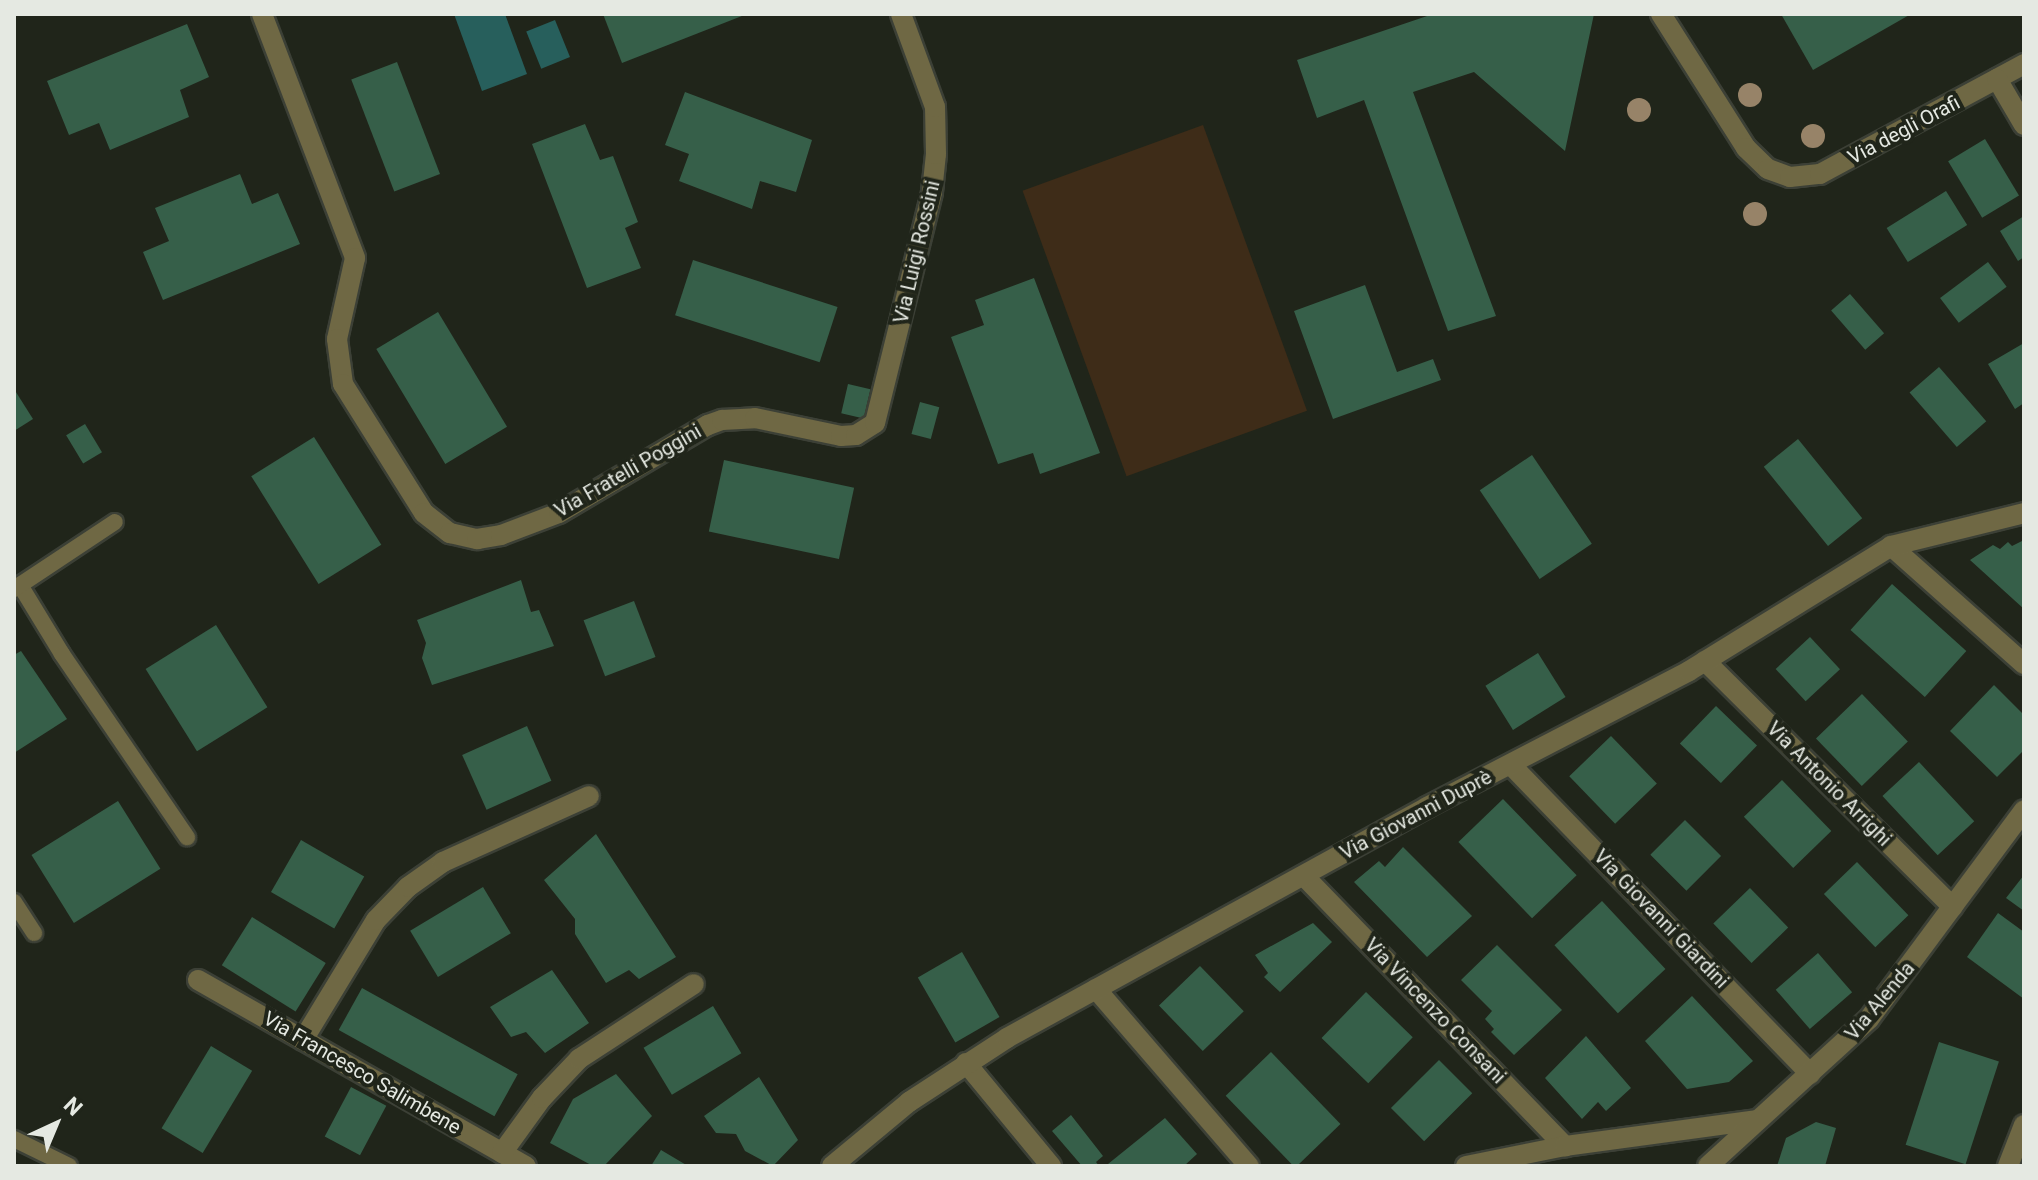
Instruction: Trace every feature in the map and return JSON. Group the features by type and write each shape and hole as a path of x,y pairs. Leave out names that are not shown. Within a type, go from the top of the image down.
{"street":[{"name":"Via Fratelli Poggini","path":"262,14 355,258 337,339 343,384 411,497 437,525 450,533 477,539 531,525 589,497 708,425 722,420 755,418 827,434 856,435"},
{"name":"Via Luigi Rossini","path":"856,435 875,423 880,415 934,184 935,107 901,14"},
{"name":"Via degli Orafi","path":"1661,14 1746,148 1778,174 1801,178 1820,174 2024,64"},
{"path":"1997,79 2024,125"},
{"name":"Via Giovanni Duprè","path":"832,1166 887,1118 966,1063 1096,989 1705,661 1891,546 2024,513"},
{"path":"1891,546 2024,664"},
{"name":"Via Antonio Arrighi","path":"1705,661 1953,907"},
{"name":"Via Giovanni Giardini","path":"1511,765 1810,1074"},
{"path":"303,1040 376,920 408,887 443,862 589,796"},
{"name":"Via Alenda","path":"1708,1166 1869,1019 2024,810"},
{"name":"Via Vincenzo Consani","path":"1304,876 1565,1146"},
{"name":"Via Francesco Salimbene","path":"198,980 526,1166"},
{"path":"502,1153 542,1098 579,1059 694,984"},
{"path":"1096,989 1249,1166"},
{"path":"966,1063 1051,1166"},
{"path":"1466,1166 1565,1146 1757,1120"},
{"path":"2008,1166 2024,1125"}],"lane":[{"path":"115,522 17,587 187,837"},
{"path":"14,902 34,933"},
{"path":"14,1139 33,1145 69,1166"}],"shaded area":[{"path":"1203,125 1307,411 1127,476 1023,191"}],"water":[{"path":"454,14 505,14 527,74 482,91"},
{"path":"555,20 570,57 541,69 526,32"}],"building":[{"path":"603,14 747,14 622,63"},
{"path":"1433,14 1594,14 1565,151 1474,72 1413,92 1496,316 1448,331 1364,100 1317,118 1297,60"},
{"path":"1781,14 1911,14 1813,70"},
{"path":"187,24 209,77 180,90 189,117 110,150 99,123 69,135 47,81"},
{"path":"397,62 440,174 394,192 351,80"},
{"path":"685,92 812,140 796,192 760,181 752,209 679,181 689,154 665,145"},
{"path":"585,124 600,160 613,156 638,222 625,228 641,268 587,288 532,144"},
{"path":"1985,139 2019,196 1982,218 1948,161"},
{"path":"240,174 252,204 278,193 300,244 163,300 143,252 169,241 155,208"},
{"path":"1946,191 1967,225 1908,262 1887,228"},
{"path":"2024,216 2024,257 2018,261 2000,231"},
{"path":"693,260 838,307 820,362 675,315"},
{"path":"1988,262 2007,287 1959,323 1940,298"},
{"path":"1034,278 1100,453 1040,474 1033,453 998,464 951,337 984,325 975,300"},
{"path":"1365,285 1397,372 1433,359 1441,380 1333,419 1294,311"},
{"path":"1850,294 1884,333 1865,350 1831,310"},
{"path":"438,312 507,427 445,464 376,349"},
{"path":"2024,343 2024,403 2015,409 1988,364"},
{"path":"1939,367 1986,421 1957,447 1910,393"},
{"path":"848,384 870,389 864,418 841,413"},
{"path":"14,389 33,419 14,431"},
{"path":"920,402 939,407 931,439 911,434"},
{"path":"85,424 102,452 83,464 66,435"},
{"path":"314,437 381,545 319,584 251,476"},
{"path":"1798,439 1862,518 1828,546 1764,467"},
{"path":"1532,455 1592,544 1540,579 1480,490"},
{"path":"724,460 854,488 839,559 709,531"},
{"path":"2024,540 2024,609 1970,560 1993,545 2000,549 2008,542 2012,546"},
{"path":"521,580 531,612 539,610 554,646 432,685 422,658 426,643 417,620"},
{"path":"1892,584 1966,651 1925,697 1851,630"},
{"path":"634,601 656,657 605,676 584,620"},
{"path":"216,625 267,707 197,751 146,669"},
{"path":"1810,637 1840,669 1806,701 1776,669"},
{"path":"21,651 67,719 14,753 14,655"},
{"path":"1538,653 1566,697 1513,730 1485,686"},
{"path":"1994,685 2024,715 2024,750 1997,777 1950,731"},
{"path":"1862,694 1908,741 1862,786 1816,738"},
{"path":"1716,706 1757,746 1721,783 1680,743"},
{"path":"527,726 551,781 487,810 462,755"},
{"path":"1611,736 1657,783 1615,824 1569,776"},
{"path":"1919,762 1974,821 1938,855 1882,796"},
{"path":"1782,780 1831,831 1793,868 1744,817"},
{"path":"1503,799 1577,875 1532,918 1458,842"},
{"path":"118,801 160,869 74,923 31,855"},
{"path":"1685,820 1721,856 1686,891 1650,855"},
{"path":"596,834 676,957 639,979 629,970 606,983 575,934 575,919 544,880"},
{"path":"301,840 364,876 334,928 271,892"},
{"path":"1403,847 1472,916 1427,957 1354,882 1379,861 1385,867"},
{"path":"1857,862 1908,915 1875,947 1824,894"},
{"path":"2024,875 2024,911 2006,898"},
{"path":"483,887 511,933 438,977 410,931"},
{"path":"1750,888 1788,928 1752,963 1713,923"},
{"path":"1602,901 1665,969 1618,1013 1554,945"},
{"path":"1998,913 2024,932 2024,999 1967,957"},
{"path":"252,917 326,963 296,1011 222,965"},
{"path":"1313,923 1332,942 1280,992 1264,977 1268,973 1255,955"},
{"path":"1497,945 1562,1010 1514,1055 1491,1032 1494,1029 1485,1019 1492,1011 1461,980"},
{"path":"962,952 999,1017 955,1042 918,978"},
{"path":"1818,953 1852,992 1810,1029 1776,990"},
{"path":"1200,966 1244,1011 1203,1051 1159,1006"},
{"path":"552,970 589,1023 545,1053 526,1032 511,1037 490,1007"},
{"path":"362,988 518,1074 494,1116 339,1030"},
{"path":"1366,992 1413,1037 1368,1083 1322,1038"},
{"path":"1692,996 1753,1061 1729,1082 1687,1089 1645,1041"},
{"path":"713,1006 741,1053 672,1095 644,1048"},
{"path":"1586,1036 1631,1088 1606,1111 1598,1102 1582,1119 1545,1078"},
{"path":"1939,1042 1999,1061 1966,1164 1906,1145"},
{"path":"211,1046 252,1071 203,1153 162,1128"},
{"path":"1271,1052 1340,1124 1294,1166 1226,1096"},
{"path":"1439,1060 1472,1093 1424,1141 1391,1108"},
{"path":"616,1074 652,1116 604,1166 593,1166 550,1143 573,1099"},
{"path":"759,1077 798,1140 773,1166 745,1151 736,1134 716,1133 704,1116"},
{"path":"351,1087 386,1106 360,1155 325,1136"},
{"path":"1071,1115 1103,1156 1096,1162 1099,1166 1082,1166 1052,1131"},
{"path":"1165,1118 1197,1154 1184,1166 1108,1164"},
{"path":"1816,1122 1836,1128 1825,1166 1777,1166 1786,1138"},
{"path":"661,1150 688,1166 651,1166"}]}
